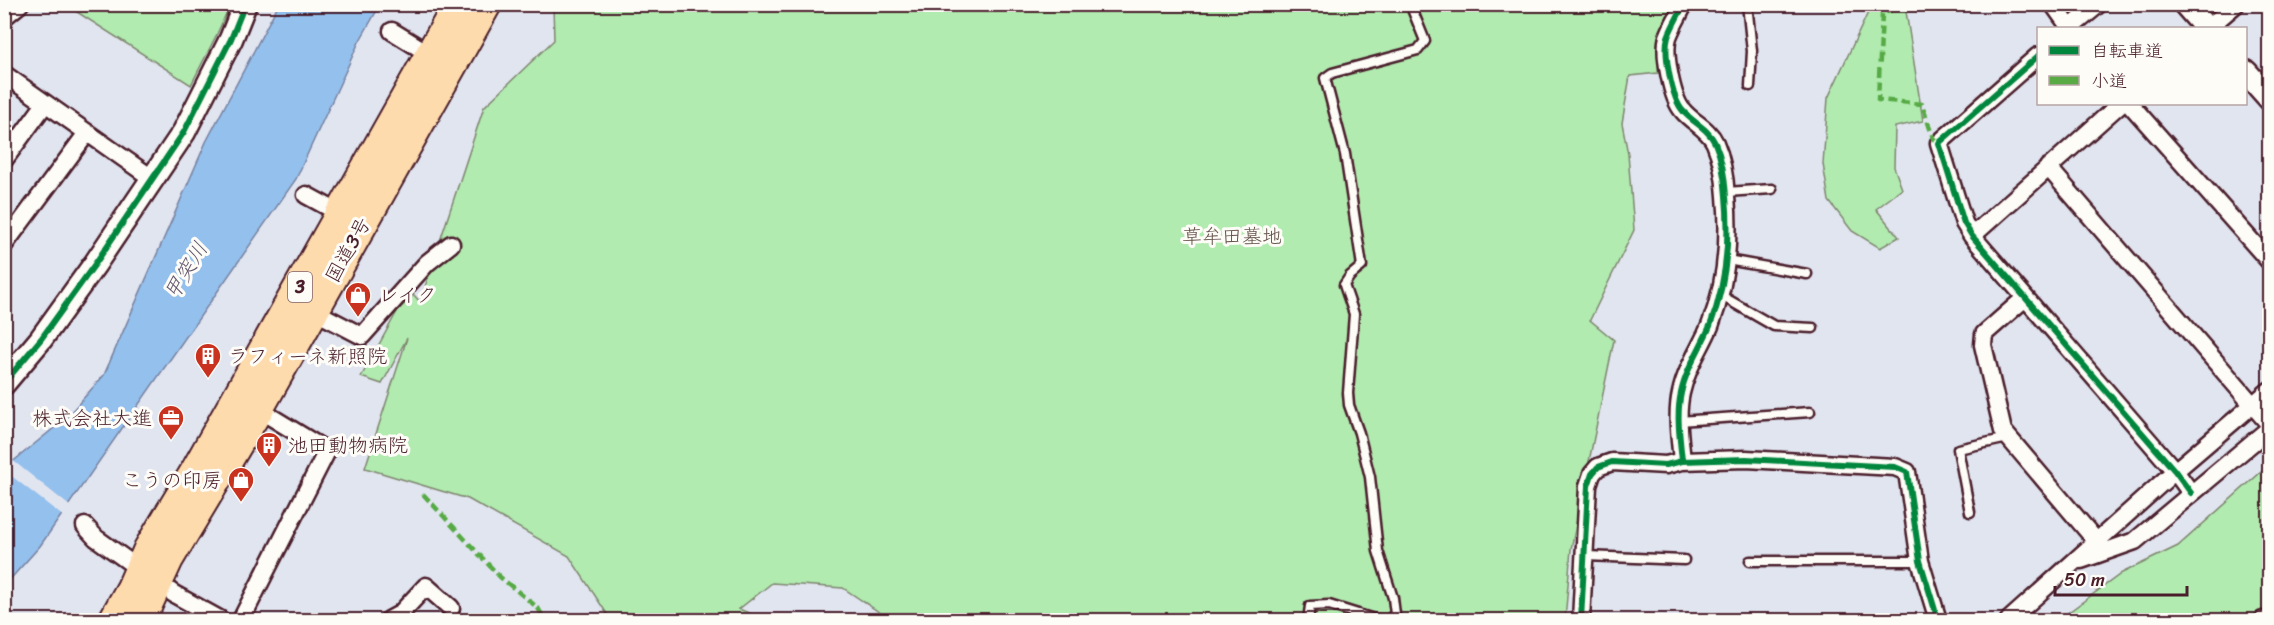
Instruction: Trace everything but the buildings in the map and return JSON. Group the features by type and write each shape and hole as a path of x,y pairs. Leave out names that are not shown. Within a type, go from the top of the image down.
{"highway":[{"name":"国道3号","path":"140,621 149,576 149,549 193,476 459,4"},
{"name":"国道3号","path":"114,621 132,588 168,559 258,409 486,4"}],"street":[{"path":"4,17 20,4"},
{"path":"4,383 41,339 184,132 231,39 245,4"},
{"path":"1682,461 1678,421 1681,393 1693,357 1709,327 1720,295 1727,260 1728,220 1726,192 1715,142 1706,129 1684,113 1676,102 1667,60 1667,39 1684,4"},
{"path":"2053,4 2069,27"},
{"path":"2071,27 2098,4"},
{"path":"2185,4 2206,27"},
{"path":"2208,27 2236,4"},
{"path":"392,31 431,55"},
{"path":"2037,57 1939,143 1964,223 1972,236 2192,493"},
{"path":"2247,73 2270,99"},
{"path":"4,74 153,178"},
{"path":"4,160 45,104"},
{"path":"1972,236 2119,105"},
{"path":"2131,105 2270,262"},
{"path":"4,245 87,133"},
{"path":"2048,167 2270,426 2135,542 2076,562"},
{"path":"306,195 341,214"},
{"path":"314,311 362,336 427,263 451,244"},
{"path":"2025,297 1984,334 1983,345 2003,431 2097,542"},
{"path":"2009,621 2175,471 2270,390"},
{"path":"241,621 327,451 258,409"},
{"path":"1581,621 1588,486 1592,474 1598,467 1612,462 1666,465 1682,461 1746,459 1895,467 1907,472 1920,561 1938,621"},
{"path":"85,526 96,538 174,594 220,621"},
{"path":"389,621 400,614 426,586 451,608"},
{"path":"2264,621 2270,619"}],"lane":[{"path":"1308,621 1310,606 1329,605 1374,619 1388,620 1395,614 1393,598 1378,551 1370,477 1359,433 1348,405 1354,314 1344,285 1350,276 1362,266 1345,154 1325,78 1332,74 1418,50 1425,41 1410,4"},
{"path":"1747,4 1752,51 1750,86"},
{"path":"1726,192 1772,189"},
{"path":"1727,260 1807,274"},
{"path":"1720,295 1774,326 1813,328"},
{"path":"1678,421 1810,412"},
{"path":"1970,512 1958,449 2008,438"},
{"path":"1586,556 1684,560"},
{"path":"1750,561 1920,561"}],"green space":[{"path":"1872,4 1905,5 1923,121 1895,127 1894,167 1902,189 1876,209 1899,237 1880,248 1852,231 1829,201 1823,164 1828,98"},
{"path":"66,5 230,5 191,85"},
{"name":"草牟田墓地","path":"553,5 1677,5 1661,31 1658,73 1630,76 1622,123 1628,154 1634,230 1590,320 1614,340 1571,549 1565,620 891,620 843,588 772,583 739,609 766,620 611,620 569,556 468,499 365,468 407,338 382,384 361,377 398,310 414,295 420,302 484,107 554,40"},
{"path":"2269,465 2269,612 2245,620 2058,620 2122,573 2178,546"}],"water":[{"name":"甲突川","path":"278,5 380,5 359,42 296,179 40,546 5,585 5,468 65,419 104,375 206,142"}],"pier":[{"path":"11,459 71,507 64,517 5,471 4,464"}],"marked path":[{"path":"1907,4 1882,14 1878,100 1922,104 1933,138 1939,143"},
{"path":"423,494 500,577 538,608 545,620"}],"cycle path":[{"path":"4,383 41,339 95,264 184,132 231,39 245,4"},
{"path":"1682,461 1679,436 1681,393 1686,376 1710,326 1720,295 1726,262 1727,229 1725,183 1715,143 1708,133 1683,111 1675,97 1670,76 1667,54 1668,37 1684,4"},
{"path":"2037,57 1939,143 1964,223 1972,236 2175,471 2191,493"},
{"path":"1581,620 1588,486 1592,474 1598,467 1612,462 1666,465 1682,461 1746,459 1895,467 1907,472 1920,561 1938,620"}],"place":[{"name":"レイク","path":"358,318"},
{"name":"ラフィーネ新照院","path":"208,379"},
{"name":"株式会社大進","path":"171,441"},
{"name":"池田動物病院","path":"269,468"},
{"name":"こうの印房","path":"241,503"}]}
